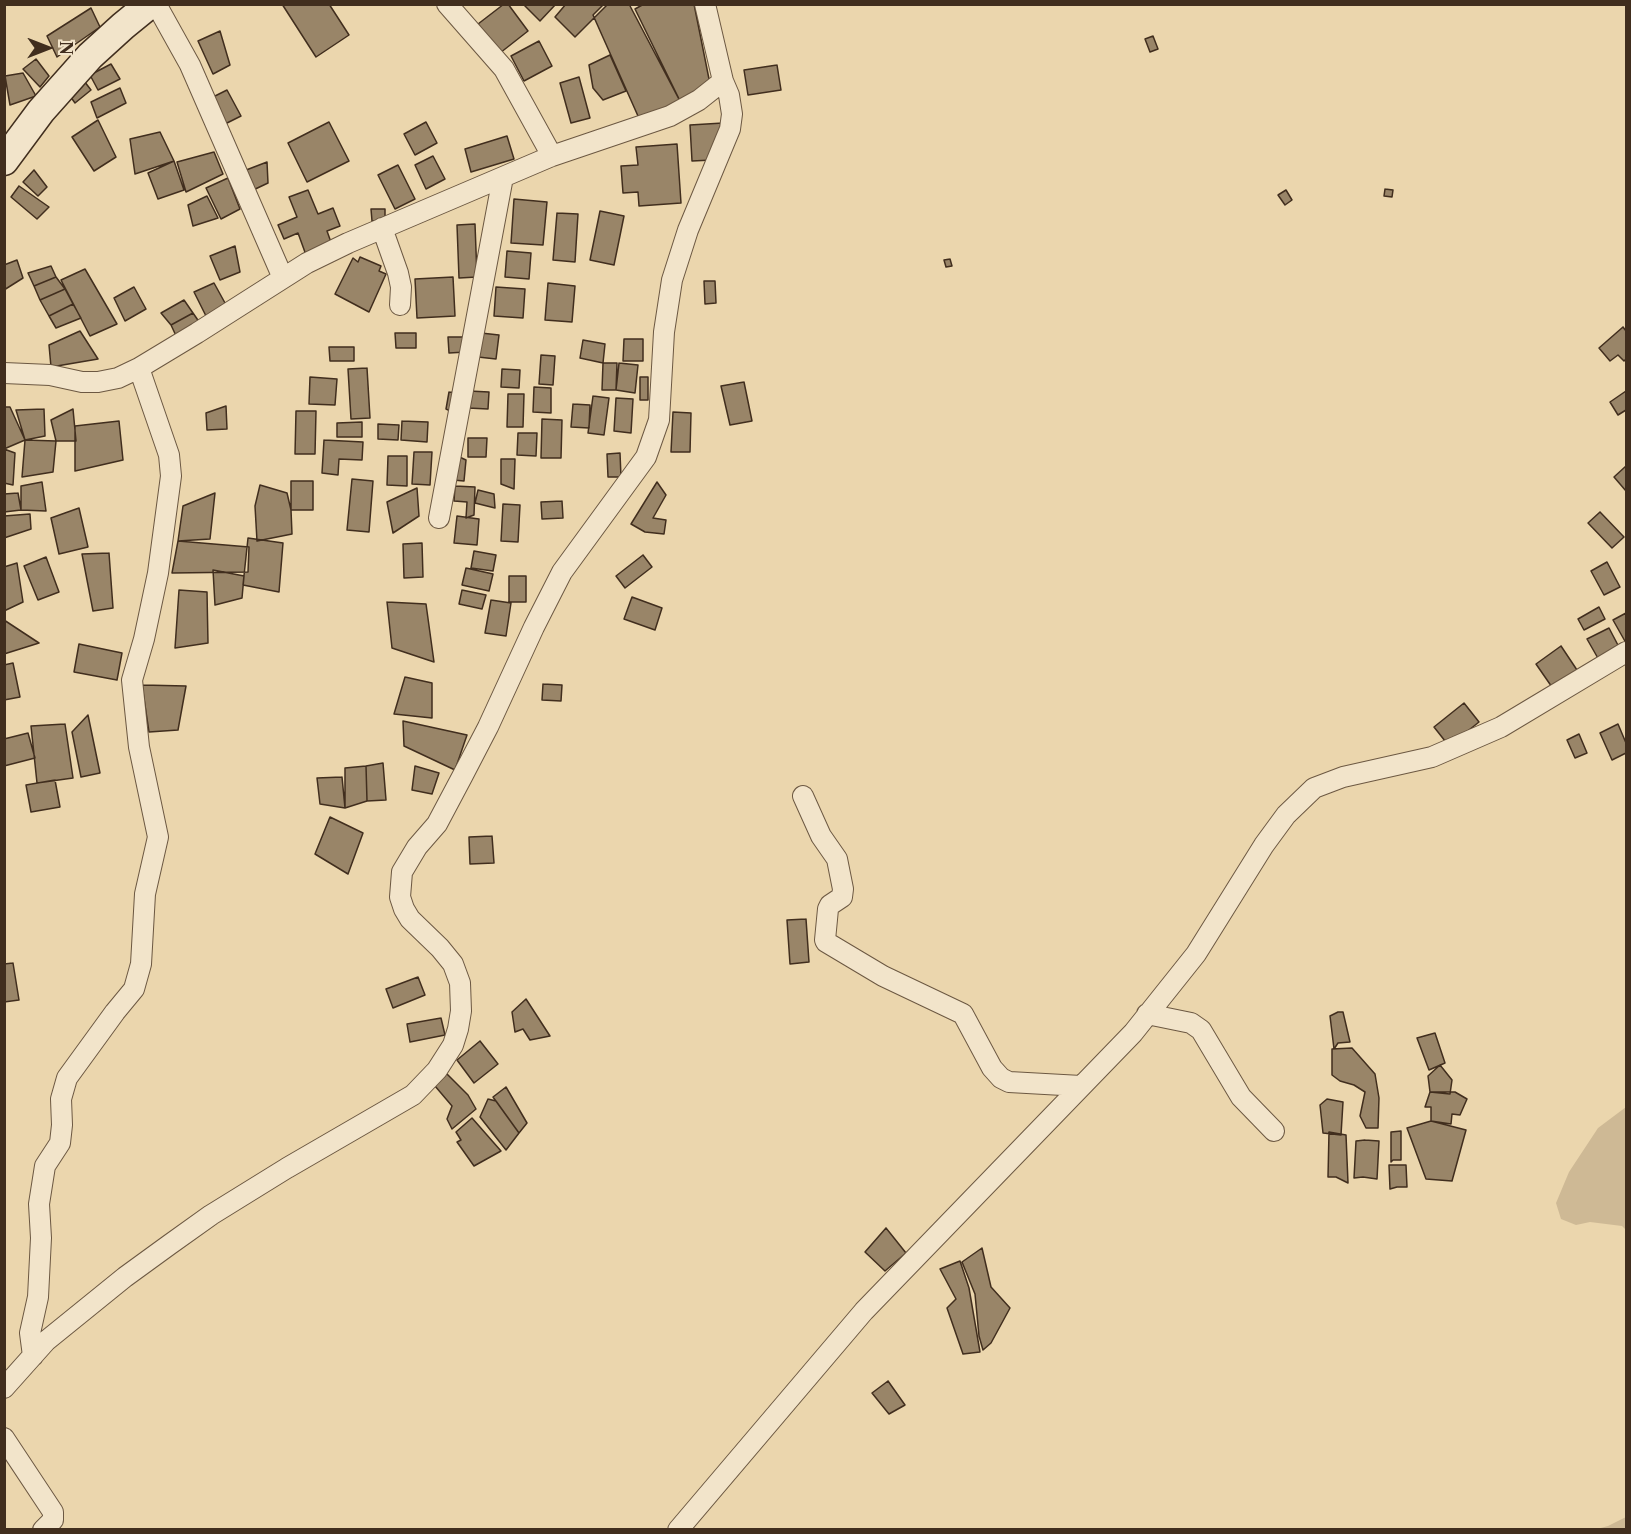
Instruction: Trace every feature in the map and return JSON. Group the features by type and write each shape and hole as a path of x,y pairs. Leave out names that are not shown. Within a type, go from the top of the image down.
{"street":[{"path":"4,161 41,111 90,56 150,4"},
{"path":"156,4 190,65 283,278"},
{"path":"447,4 504,69 552,156"},
{"path":"4,1388 46,1341 125,1277 211,1215 413,1095 437,1070 453,1045 461,1011 460,983 453,964 410,919 404,909 400,897 402,872 417,847 436,824 463,776 562,572 646,457 659,420 664,332 672,280 688,230 730,129 732,114 705,4"},
{"path":"4,374 50,375 82,382 118,378 197,333 307,262 552,156 670,116 699,100 723,81"},
{"path":"439,518 503,177"},
{"path":"382,228 398,273 401,287 400,305"},
{"path":"33,1356 30,1333 38,1297 41,1238 39,1204 45,1166 60,1143 61,1099 67,1078 134,989 141,964 145,894 158,837 139,747 132,680 159,573 171,476 169,455 139,368"},
{"path":"678,1530 864,1311 1133,1033 1196,954 1286,814 1314,788 1343,777 1432,757 1501,727 1626,652"},
{"path":"803,796 821,836 837,859 843,889 842,897 828,909 826,942 883,976 963,1014 992,1068 1001,1078 1009,1082 1081,1086"},
{"path":"1147,1014 1191,1023 1201,1030 1241,1097 1274,1131"},
{"path":"4,1438 52,1512 53,1520 43,1530"}],"shaded area":[{"path":"1626,1107 1626,1230 1622,1226 1590,1222 1576,1225 1561,1219 1556,1203 1569,1172 1598,1128"},
{"path":"1626,1517 1626,1529 1597,1529 1608,1526"}],"building":[{"path":"282,4 329,4 349,35 316,57"},
{"path":"504,4 508,4 528,31 500,53 478,24"},
{"path":"523,4 556,4 540,21"},
{"path":"566,4 608,4 575,37 555,17"},
{"path":"604,4 629,4 682,105 642,125 593,15"},
{"path":"644,4 694,4 710,84 682,105 635,9"},
{"path":"91,8 100,27 57,57 47,36"},
{"path":"220,31 230,65 213,74 198,41"},
{"path":"1153,36 1158,49 1150,52 1145,39"},
{"path":"539,41 552,66 524,81 511,56"},
{"path":"610,55 626,91 603,100 593,88 589,65"},
{"path":"36,59 49,76 40,87 23,69"},
{"path":"111,64 120,79 98,90 90,75"},
{"path":"777,65 781,90 748,95 744,70"},
{"path":"23,73 36,96 10,105 5,76"},
{"path":"81,77 91,90 75,103 65,89"},
{"path":"579,77 590,118 571,123 560,83"},
{"path":"120,88 126,103 97,118 91,102"},
{"path":"227,90 241,116 225,124 211,98"},
{"path":"98,120 116,157 94,171 72,137"},
{"path":"329,122 349,161 307,182 288,143"},
{"path":"426,122 437,143 415,155 404,134"},
{"path":"723,123 712,160 692,161 690,125"},
{"path":"160,132 174,161 135,174 130,139"},
{"path":"507,136 514,159 471,172 465,149"},
{"path":"677,144 681,203 639,206 638,192 623,193 621,166 638,165 636,147"},
{"path":"214,152 223,174 186,192 177,162"},
{"path":"433,156 445,179 426,189 415,165"},
{"path":"174,161 184,190 158,199 148,173"},
{"path":"267,162 268,183 249,192 241,172"},
{"path":"398,165 415,199 395,209 378,175"},
{"path":"34,170 47,187 38,196 23,182"},
{"path":"228,178 240,209 221,219 206,188"},
{"path":"19,186 49,207 37,219 11,197"},
{"path":"1385,189 1393,190 1392,197 1384,196"},
{"path":"308,190 318,214 333,208 340,226 327,231 332,245 306,255 298,233 284,239 278,225 297,217 289,197"},
{"path":"1286,190 1292,200 1285,205 1278,195"},
{"path":"207,196 218,218 193,226 188,205"},
{"path":"514,199 547,202 543,245 511,243"},
{"path":"371,209 385,209 385,220 372,221"},
{"path":"600,211 624,216 614,265 590,260"},
{"path":"557,213 578,214 575,262 553,260"},
{"path":"475,224 477,277 459,278 457,225"},
{"path":"235,246 240,272 220,280 210,256"},
{"path":"507,251 531,253 529,279 505,277"},
{"path":"360,257 381,266 379,271 386,274 369,312 335,294 353,258 358,262"},
{"path":"950,259 952,266 946,267 944,260"},
{"path":"17,260 23,278 4,290 4,265"},
{"path":"51,266 56,277 34,286 28,273"},
{"path":"85,269 117,324 90,336 61,280"},
{"path":"56,277 65,289 40,300 34,286"},
{"path":"453,277 455,316 417,318 415,279"},
{"path":"704,281 715,281 716,303 705,304"},
{"path":"214,283 230,312 210,324 194,292"},
{"path":"548,283 575,286 572,322 545,320"},
{"path":"134,287 146,309 125,321 114,298"},
{"path":"496,287 525,289 523,318 494,316"},
{"path":"65,289 73,304 49,316 40,300"},
{"path":"184,300 193,313 171,325 161,313"},
{"path":"73,304 81,318 56,328 49,316"},
{"path":"193,313 204,329 178,340 171,325"},
{"path":"1623,327 1626,331 1626,359 1624,361 1618,355 1610,361 1599,348"},
{"path":"80,331 98,359 51,367 49,345"},
{"path":"395,333 416,333 416,348 396,348"},
{"path":"481,333 499,335 496,359 478,357"},
{"path":"448,337 465,337 466,352 449,353"},
{"path":"624,339 643,339 643,361 623,361"},
{"path":"583,340 605,344 603,363 580,358"},
{"path":"329,347 354,347 354,361 330,361"},
{"path":"541,355 555,356 553,385 539,384"},
{"path":"603,363 617,363 616,390 602,390"},
{"path":"619,363 638,365 635,393 616,390"},
{"path":"367,368 370,418 351,419 348,369"},
{"path":"502,369 520,370 519,388 501,387"},
{"path":"310,377 337,379 335,405 309,404"},
{"path":"640,377 648,377 648,400 640,400"},
{"path":"744,382 752,421 730,425 721,386"},
{"path":"534,387 551,388 551,413 533,412"},
{"path":"469,391 489,392 488,409 468,408"},
{"path":"1626,391 1626,410 1618,415 1610,402"},
{"path":"449,392 458,393 455,413 446,409"},
{"path":"508,394 524,394 523,427 507,427"},
{"path":"593,396 609,398 604,435 588,433"},
{"path":"616,398 633,399 631,433 614,431"},
{"path":"573,404 590,405 589,428 571,427"},
{"path":"226,406 227,429 207,430 206,413"},
{"path":"4,407 10,407 25,440 4,449"},
{"path":"44,409 45,436 25,440 16,410"},
{"path":"73,409 76,441 56,441 51,420"},
{"path":"296,411 316,411 315,454 295,454"},
{"path":"673,412 691,413 690,452 671,452"},
{"path":"542,419 562,420 561,458 541,458"},
{"path":"119,421 123,460 75,471 75,426"},
{"path":"402,421 428,422 427,442 401,440"},
{"path":"362,422 362,437 337,437 337,423"},
{"path":"378,424 399,425 398,440 378,439"},
{"path":"518,433 537,433 536,456 517,455"},
{"path":"468,438 487,438 486,457 468,457"},
{"path":"25,440 56,441 53,472 22,477"},
{"path":"324,440 363,442 362,460 339,459 338,475 322,473"},
{"path":"4,449 15,453 13,485 4,483"},
{"path":"414,452 432,452 430,485 412,484"},
{"path":"620,453 621,477 608,477 607,454"},
{"path":"455,455 466,460 464,481 453,480"},
{"path":"388,456 407,456 407,486 387,485"},
{"path":"501,459 515,459 514,489 501,484"},
{"path":"1626,466 1626,491 1614,477"},
{"path":"352,479 373,481 369,532 347,530"},
{"path":"291,481 313,481 313,510 291,510"},
{"path":"42,482 46,511 21,510 21,486"},
{"path":"657,482 666,495 653,518 666,520 664,534 645,532 631,524"},
{"path":"260,485 287,493 291,510 292,534 257,541 255,506"},
{"path":"455,486 475,487 474,515 466,518 467,502 454,501"},
{"path":"417,488 419,516 393,533 387,502"},
{"path":"478,490 494,494 495,508 475,503"},
{"path":"18,493 21,510 4,512 4,494"},
{"path":"215,493 210,539 178,541 183,506"},
{"path":"562,501 563,518 542,519 541,502"},
{"path":"503,504 520,505 518,542 501,541"},
{"path":"79,508 88,547 59,554 51,518"},
{"path":"1600,512 1624,537 1612,548 1588,523"},
{"path":"30,514 31,529 4,538 4,516"},
{"path":"457,516 479,519 477,545 454,543"},
{"path":"248,538 283,543 279,592 243,585"},
{"path":"178,541 249,547 248,572 172,573"},
{"path":"422,543 423,577 404,578 403,544"},
{"path":"474,551 496,555 493,571 471,568"},
{"path":"109,553 113,608 93,611 82,554"},
{"path":"643,555 652,567 625,588 616,576"},
{"path":"46,557 59,592 38,600 24,566"},
{"path":"1607,562 1620,587 1604,595 1591,571"},
{"path":"17,563 23,602 4,611 4,567"},
{"path":"466,568 493,574 489,591 462,585"},
{"path":"213,570 244,576 242,598 215,605"},
{"path":"509,576 526,576 526,602 509,602"},
{"path":"179,590 207,592 208,643 175,648"},
{"path":"462,590 486,595 482,609 459,604"},
{"path":"632,597 662,608 655,630 624,619"},
{"path":"491,600 511,603 506,636 485,633"},
{"path":"387,602 426,604 434,662 392,648"},
{"path":"1599,607 1605,619 1584,630 1578,619"},
{"path":"1626,613 1626,643 1613,620"},
{"path":"4,620 39,643 4,654"},
{"path":"1609,628 1620,649 1599,660 1587,639"},
{"path":"79,644 122,653 117,680 74,672"},
{"path":"1561,646 1579,673 1554,690 1536,664"},
{"path":"13,663 20,697 4,700 4,665"},
{"path":"405,677 432,683 432,718 394,714"},
{"path":"543,684 562,685 561,701 542,700"},
{"path":"142,685 186,686 178,730 149,732"},
{"path":"1464,703 1479,722 1449,746 1434,727"},
{"path":"88,715 100,773 81,777 72,732"},
{"path":"403,721 467,735 455,770 404,746"},
{"path":"65,724 73,778 37,783 31,726"},
{"path":"1618,724 1626,743 1626,753 1612,760 1600,733"},
{"path":"28,733 35,758 4,766 4,739"},
{"path":"1579,734 1587,753 1575,758 1567,740"},
{"path":"383,763 386,800 367,801 366,766"},
{"path":"366,766 367,801 345,808 345,768"},
{"path":"415,766 439,773 432,794 412,790"},
{"path":"342,777 345,808 320,804 317,778"},
{"path":"55,780 60,807 31,812 26,785"},
{"path":"330,817 363,833 348,874 315,854"},
{"path":"492,836 494,863 470,864 469,837"},
{"path":"806,919 809,962 790,964 787,920"},
{"path":"13,963 19,1000 4,1002 4,964"},
{"path":"418,977 425,995 393,1008 386,989"},
{"path":"526,999 550,1036 530,1040 523,1029 515,1032 512,1012"},
{"path":"1343,1012 1350,1042 1338,1043 1334,1049 1330,1016"},
{"path":"441,1018 445,1035 410,1042 407,1024"},
{"path":"1435,1033 1445,1063 1429,1070 1417,1038"},
{"path":"480,1041 498,1064 474,1083 457,1060"},
{"path":"1352,1048 1375,1074 1379,1098 1378,1128 1366,1128 1360,1116 1365,1092 1332,1075 1332,1049"},
{"path":"1440,1065 1452,1080 1450,1094 1430,1092 1428,1076"},
{"path":"445,1072 468,1095 476,1109 452,1129 447,1119 452,1106 435,1086"},
{"path":"506,1087 527,1123 519,1133 493,1097"},
{"path":"1430,1092 1455,1092 1467,1099 1460,1115 1452,1114 1451,1124 1431,1121 1431,1107 1425,1107"},
{"path":"488,1099 496,1101 519,1133 506,1150 480,1117"},
{"path":"1327,1099 1343,1102 1341,1135 1323,1133 1320,1105"},
{"path":"472,1118 501,1151 474,1166 457,1142 461,1140 456,1132"},
{"path":"1431,1121 1466,1130 1452,1181 1426,1179 1407,1128"},
{"path":"1401,1131 1401,1160 1391,1162 1391,1132"},
{"path":"1329,1132 1346,1135 1348,1183 1336,1177 1328,1177"},
{"path":"1356,1141 1379,1141 1377,1179 1354,1178"},
{"path":"1389,1165 1406,1165 1407,1187 1390,1189"},
{"path":"886,1228 906,1253 885,1271 865,1252"},
{"path":"982,1248 991,1287 1010,1308 991,1343 983,1350 979,1336 975,1294 962,1262"},
{"path":"960,1261 969,1288 980,1352 963,1354 947,1308 956,1299 940,1269"},
{"path":"888,1381 905,1405 889,1414 872,1393"}]}
